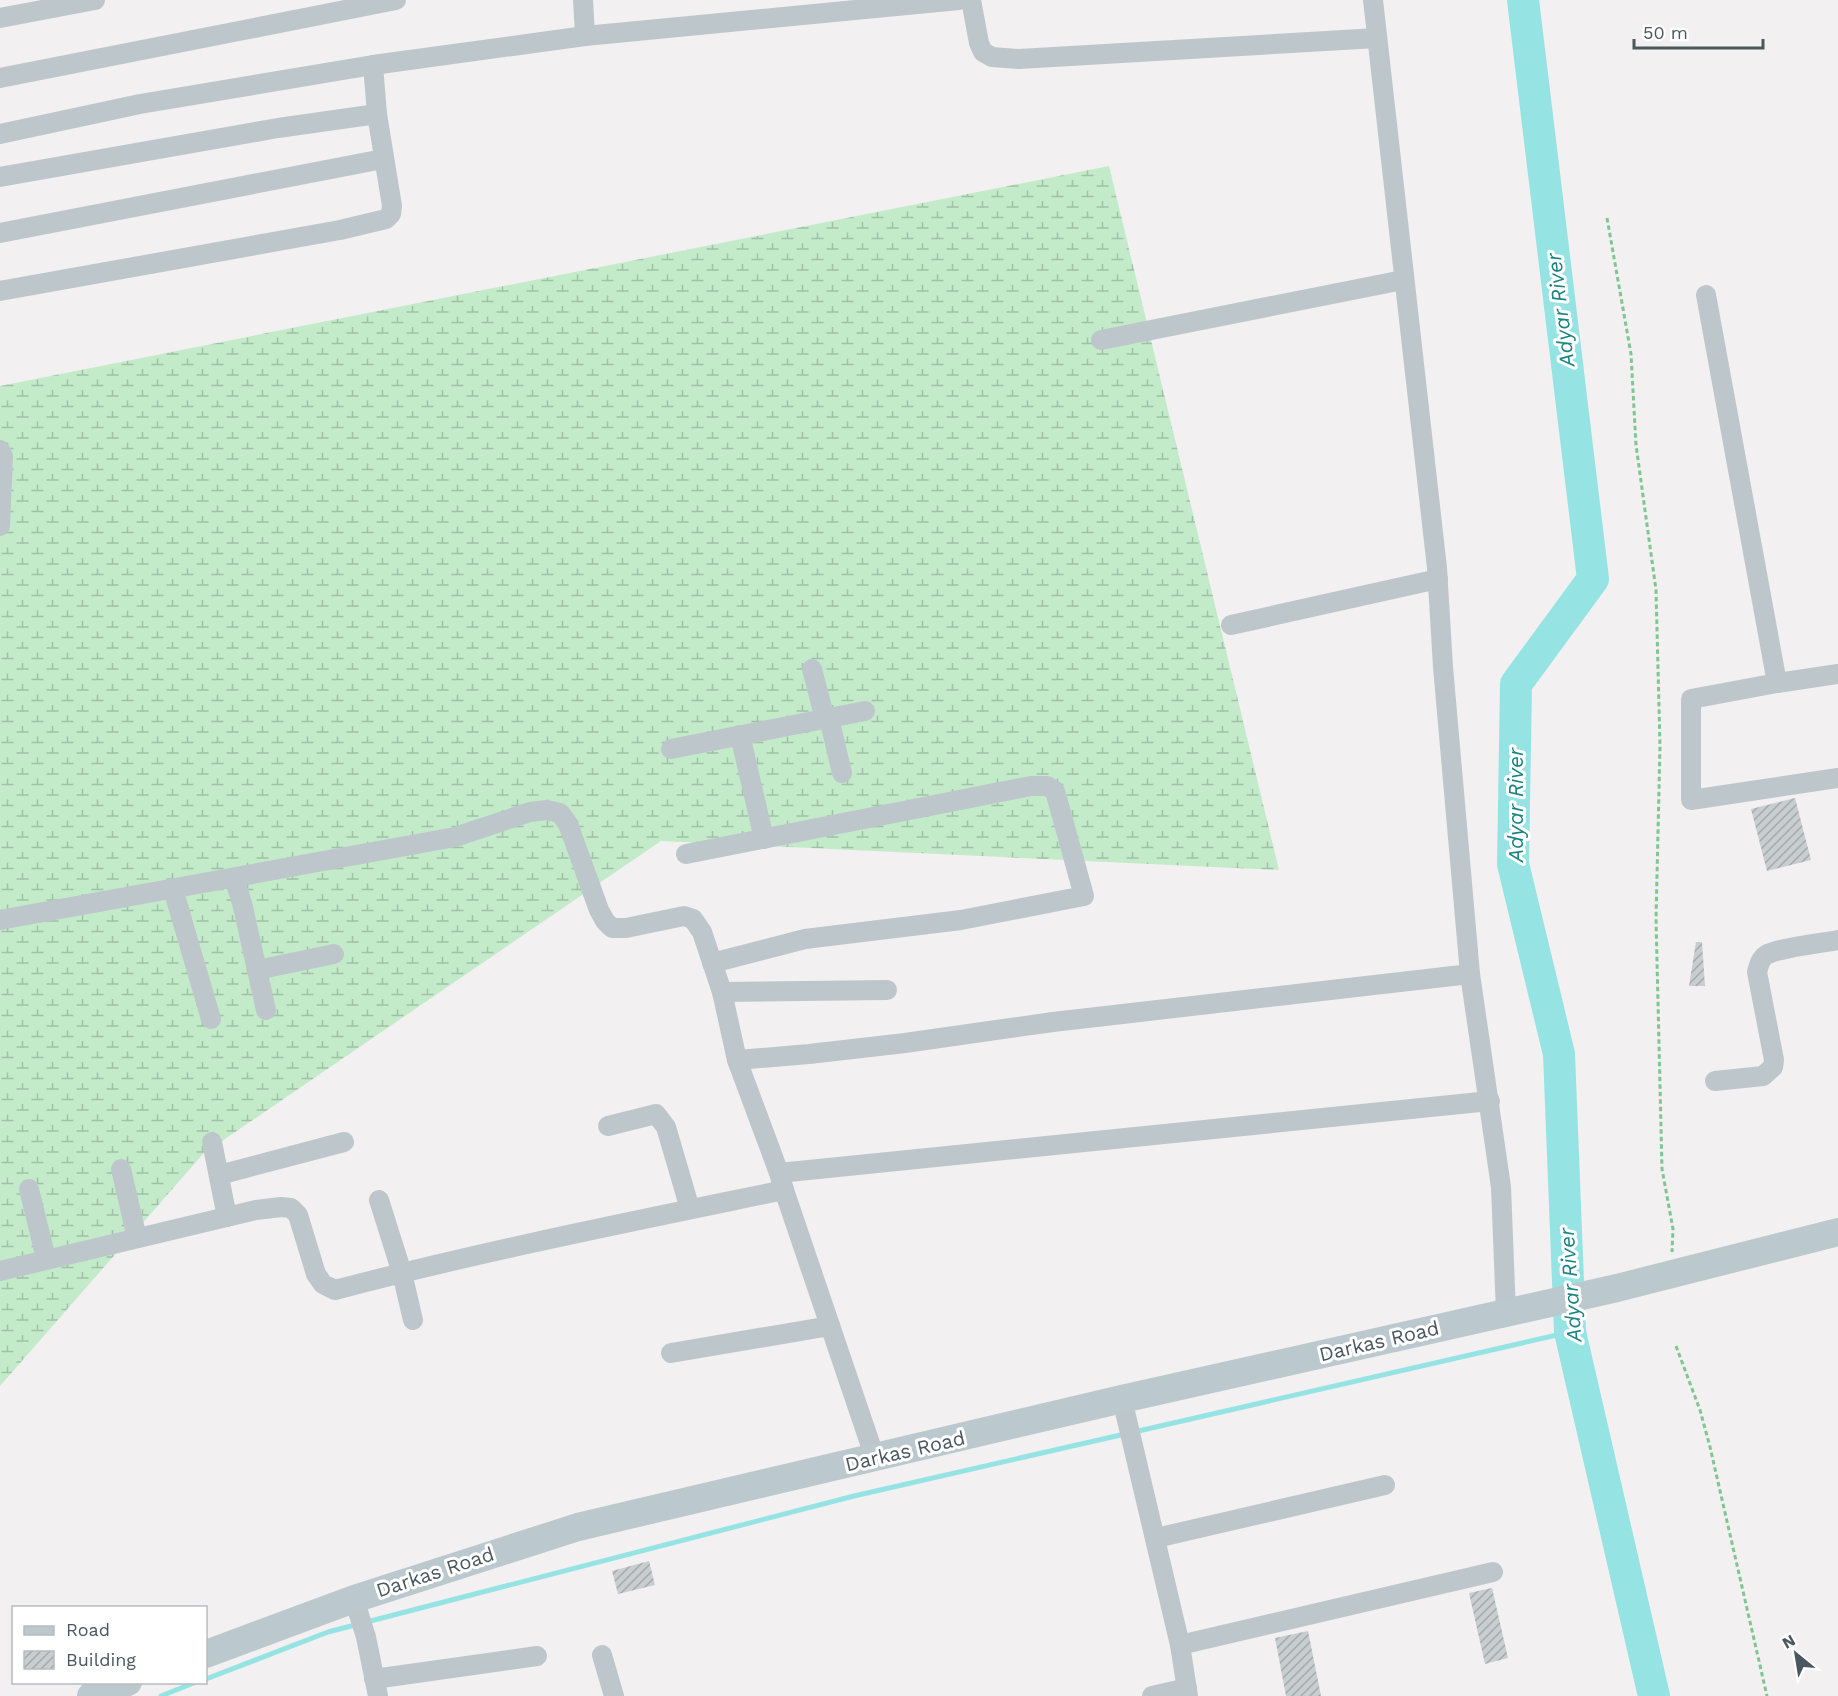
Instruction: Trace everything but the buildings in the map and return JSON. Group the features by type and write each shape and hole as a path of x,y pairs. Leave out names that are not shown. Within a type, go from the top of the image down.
{"main road":[{"name":"Darkas Road","path":"207,1654 360,1618 578,1527 875,1458 1125,1410 1838,1232"},
{"path":"92,1696 125,1684"}],"street":[{"path":"0,18 95,0"},
{"path":"0,78 396,0"},
{"path":"583,0 585,36"},
{"path":"0,134 140,104 373,65 585,36 959,0"},
{"path":"971,0 979,43 983,52 992,57 1019,59 1377,38"},
{"path":"1373,0 1438,579 1443,667 1470,974 1519,1310"},
{"path":"0,291 386,219 391,214 392,206 383,159 373,65"},
{"path":"0,177 278,128 377,114"},
{"path":"0,233 383,159"},
{"path":"1101,340 1403,280"},
{"path":"1706,295 1777,683"},
{"path":"0,450 3,456 0,525"},
{"path":"1231,625 1438,579"},
{"path":"812,669 842,773"},
{"path":"1838,674 1691,699 1691,800 1838,778"},
{"path":"671,749 865,711"},
{"path":"740,735 764,839"},
{"path":"686,855 1030,786 1047,786 1055,791 1084,896 961,920 805,939 712,963"},
{"path":"0,920 455,837 486,828 508,818 547,810 560,813 568,824 599,910 612,928 626,928 684,916 693,919 702,932 722,992 737,1060 875,1458"},
{"path":"234,878 242,903 266,1010"},
{"path":"173,889 211,1019"},
{"path":"1714,1081 1763,1076 1773,1067 1774,1060 1757,972 1759,962 1766,955 1838,940"},
{"path":"257,970 334,954"},
{"path":"737,1060 905,1043 1053,1022 1470,974"},
{"path":"722,992 887,990"},
{"path":"0,1271 268,1208 291,1208 298,1215 316,1274 323,1284 335,1290 593,1229 690,1209 781,1182 1490,1101"},
{"path":"608,1126 656,1114 666,1127 690,1209"},
{"path":"212,1142 227,1217"},
{"path":"219,1175 344,1142"},
{"path":"121,1169 137,1238"},
{"path":"29,1189 46,1259"},
{"path":"379,1200 402,1273 413,1320"},
{"path":"671,1353 830,1326"},
{"path":"1125,1410 1180,1645 1187,1692 1152,1696"},
{"path":"1156,1538 1385,1485"},
{"path":"1180,1645 1493,1572"},
{"path":"360,1618 376,1688 537,1656"},
{"path":"603,1655 614,1696"}],"path":[{"path":"1607,218 1631,354 1635,445 1656,590 1660,746 1656,955 1662,1169 1673,1229 1670,1275"},
{"path":"1676,1346 1700,1410 1710,1447 1767,1696"}],"green space":[{"path":"1109,166 1279,870 661,841 203,1154 0,1386 0,386"}],"waterway":[{"name":"Adyar River","path":"1523,0 1593,579 1516,684 1513,864 1559,1054 1570,1332 1654,1696"},
{"path":"1134,1432 1570,1332"},
{"path":"207,1679 328,1632 854,1496 1125,1434"},
{"path":"161,1696 191,1684"}]}
